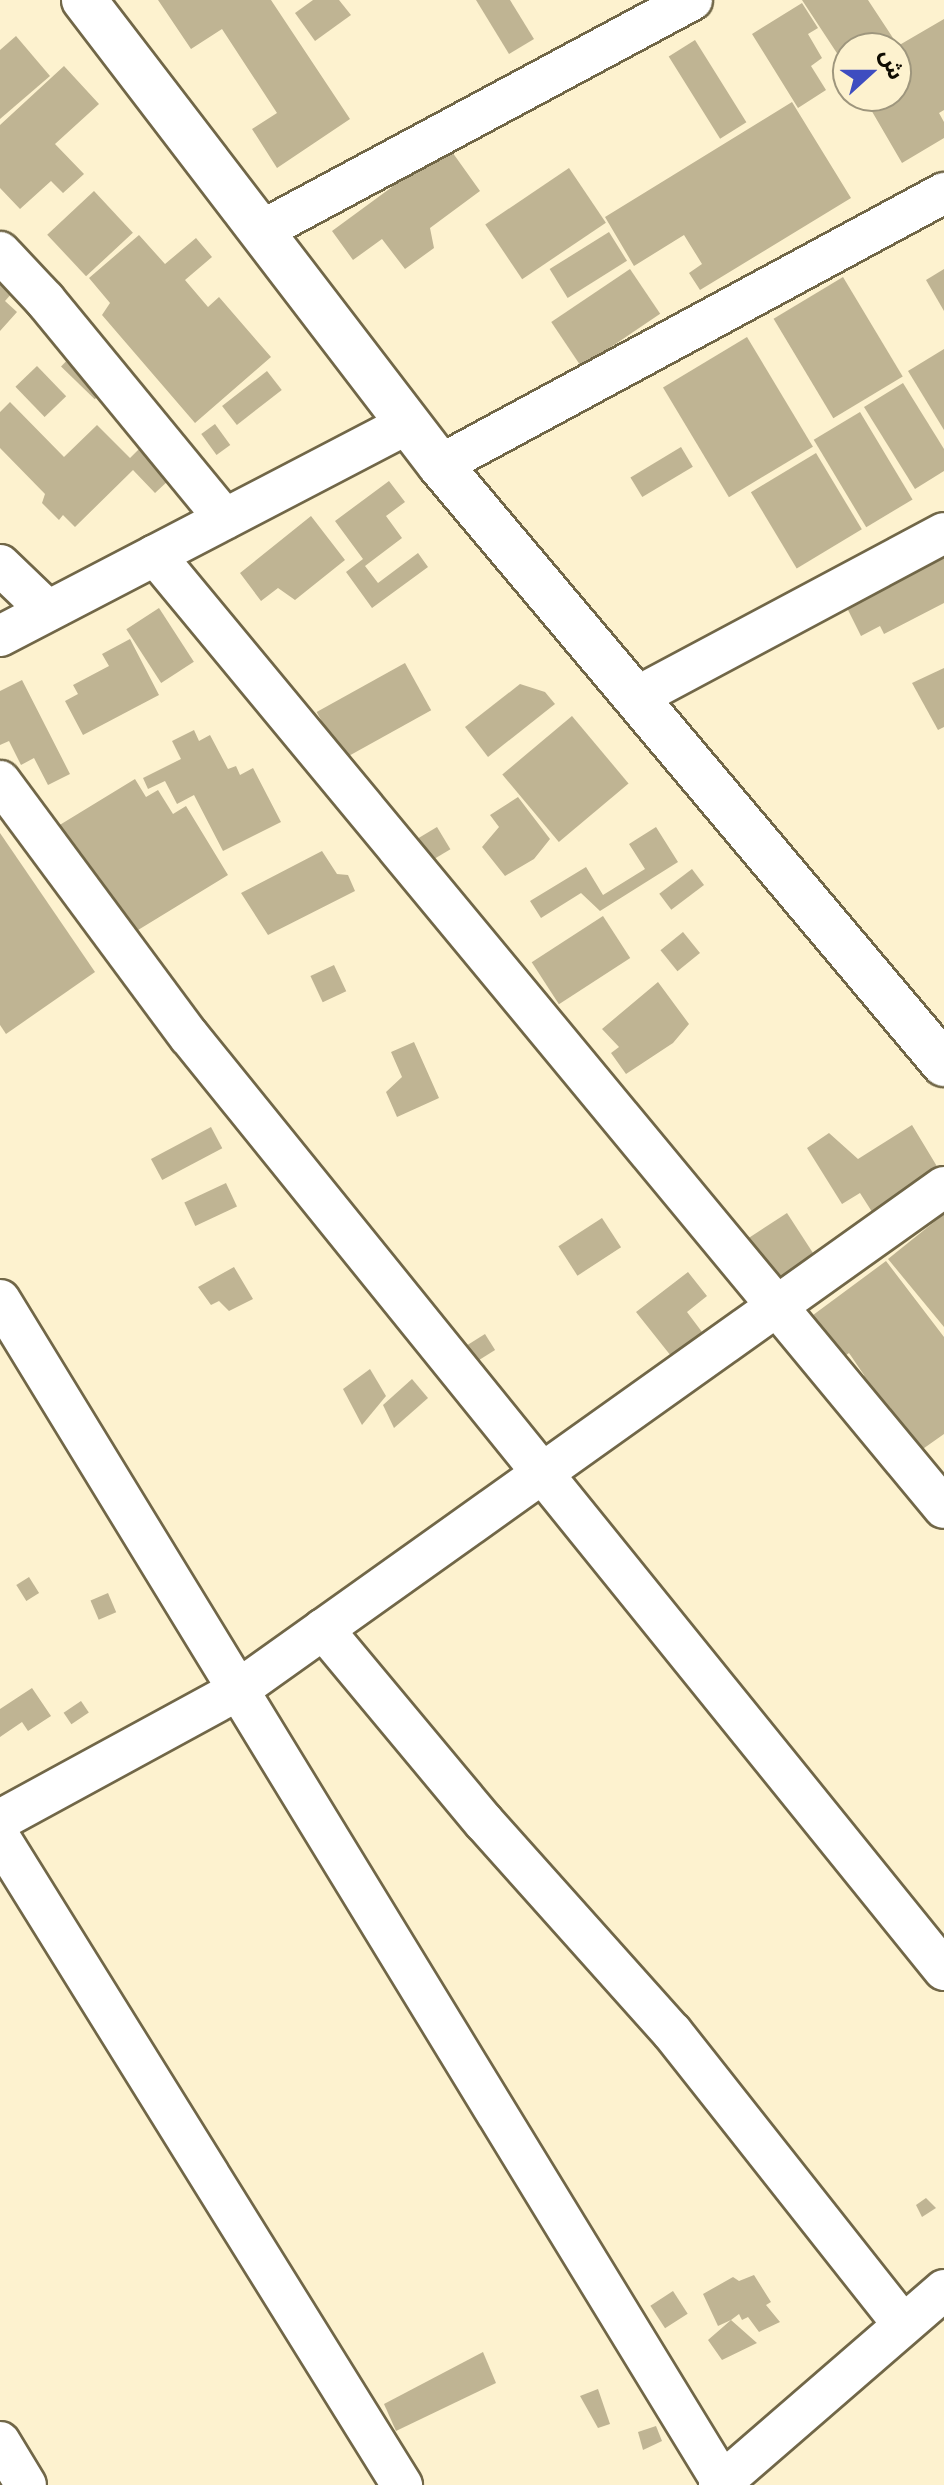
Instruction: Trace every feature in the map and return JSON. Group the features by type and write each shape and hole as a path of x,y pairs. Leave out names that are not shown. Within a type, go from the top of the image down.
{"street":[{"path":"84,0 440,465 944,1064"},
{"path":"261,231 692,0"},
{"path":"440,465 944,193"},
{"path":"0,252 45,300 225,519"},
{"path":"0,636 408,424"},
{"path":"635,698 944,533"},
{"path":"155,555 944,1508"},
{"path":"0,565 48,611"},
{"path":"0,781 189,1036 944,1970"},
{"path":"0,1820 238,1690 944,1187"},
{"path":"0,1300 720,2484 944,2290"},
{"path":"323,1629 484,1822 672,2032 903,2325"},
{"path":"0,1838 402,2485"},
{"path":"0,2442 26,2485"}],"building":[{"path":"158,0 271,0 350,119 277,168 252,129 277,113 222,29 191,49"},
{"path":"313,0 339,0 351,15 315,41 295,13"},
{"path":"476,0 510,0 534,39 509,54"},
{"path":"802,0 868,0 889,32 832,32 832,46"},
{"path":"802,3 818,28 808,34 822,58 811,66 826,90 798,108 752,34"},
{"path":"944,19 944,110 939,113 944,122 944,138 902,163 872,112 912,112 912,38"},
{"path":"16,36 50,76 0,119 0,50"},
{"path":"695,40 746,122 720,139 669,56"},
{"path":"64,66 99,104 55,144 84,174 63,193 51,181 20,209 0,188 0,125"},
{"path":"792,102 851,198 700,290 689,273 702,264 684,235 634,266 605,217"},
{"path":"445,142 480,191 430,228 434,248 405,269 382,239 353,260 332,231 392,187 382,174"},
{"path":"569,168 606,223 522,279 485,224"},
{"path":"94,191 133,233 86,276 47,235"},
{"path":"609,232 627,261 568,298 550,269"},
{"path":"139,235 165,264 196,238 212,257 185,280 208,307 219,297 271,357 195,423 102,315 110,303 89,278"},
{"path":"630,269 660,314 581,367 551,322"},
{"path":"944,269 944,311 926,280"},
{"path":"843,277 903,376 833,418 774,319"},
{"path":"0,282 12,293 5,301 17,312 0,331"},
{"path":"747,337 813,447 729,497 663,387"},
{"path":"944,349 944,430 908,371"},
{"path":"77,350 111,383 95,399 61,367"},
{"path":"37,366 66,396 45,417 15,387"},
{"path":"267,371 282,390 237,425 222,406"},
{"path":"903,383 944,449 944,471 915,489 864,407"},
{"path":"10,402 64,457 97,425 130,458 139,449 169,480 155,493 133,470 75,527 63,515 59,520 42,503 45,494 0,448 0,412"},
{"path":"860,412 913,499 866,527 814,440"},
{"path":"215,424 230,445 217,455 201,434"},
{"path":"681,447 693,467 642,497 630,477"},
{"path":"816,453 862,529 797,568 751,492"},
{"path":"389,481 405,502 386,516 402,538 365,566 378,583 418,553 428,567 372,608 346,572 363,559 335,521"},
{"path":"311,516 345,560 295,600 278,588 261,601 240,573"},
{"path":"944,547 944,603 884,634 880,626 861,636 842,598"},
{"path":"159,608 194,662 161,683 126,629"},
{"path":"130,639 159,695 83,735 65,701 78,694 73,685 109,666 102,654"},
{"path":"405,663 431,710 343,759 317,712"},
{"path":"944,668 944,727 938,730 912,683"},
{"path":"22,680 70,774 48,785 34,758 21,765 9,741 0,745 0,691"},
{"path":"520,684 545,692 555,704 488,757 465,727"},
{"path":"572,716 629,783 559,842 502,774"},
{"path":"194,730 199,741 210,735 228,769 236,766 240,775 253,768 281,822 223,851 194,795 177,804 165,781 148,789 143,778 181,759 172,741"},
{"path":"135,779 146,797 158,790 173,814 186,806 228,875 125,938 58,826"},
{"path":"518,797 550,839 534,859 505,876 482,847 499,827 490,815"},
{"path":"437,827 450,849 420,868 406,846"},
{"path":"656,827 678,862 600,911 581,893 541,918 530,901 586,867 603,895 645,869 629,844"},
{"path":"0,833 95,972 6,1034 0,1025"},
{"path":"322,851 337,874 348,875 355,891 268,935 241,893"},
{"path":"692,869 704,885 671,910 659,894"},
{"path":"603,916 630,958 559,1004 532,962"},
{"path":"683,932 700,953 677,971 660,950"},
{"path":"334,965 346,991 323,1002 310,976"},
{"path":"658,982 689,1024 673,1043 626,1074 611,1053 619,1047 602,1029"},
{"path":"414,1042 439,1098 397,1117 386,1092 402,1077 391,1052"},
{"path":"912,1125 941,1173 874,1215 860,1193 842,1204 807,1148 829,1133 858,1159"},
{"path":"211,1127 222,1148 162,1180 151,1159"},
{"path":"226,1183 237,1207 195,1226 184,1202"},
{"path":"787,1213 816,1258 771,1288 742,1242"},
{"path":"944,1214 944,1327 888,1259"},
{"path":"602,1218 621,1247 577,1276 558,1246"},
{"path":"886,1261 944,1337 944,1434 910,1458 870,1401 864,1375 849,1353 835,1363 805,1321"},
{"path":"234,1267 253,1299 229,1311 219,1301 211,1305 198,1287"},
{"path":"688,1272 707,1296 687,1312 702,1332 671,1356 636,1312"},
{"path":"485,1334 495,1350 468,1367 458,1351"},
{"path":"370,1369 386,1396 362,1425 343,1389"},
{"path":"412,1379 428,1398 394,1428 383,1405"},
{"path":"29,1577 39,1593 26,1601 16,1585"},
{"path":"108,1593 116,1612 99,1620 91,1600"},
{"path":"32,1688 51,1716 28,1731 22,1722 0,1737 0,1709"},
{"path":"81,1701 89,1713 71,1724 64,1713"},
{"path":"926,2198 936,2208 922,2217 916,2205"},
{"path":"754,2275 771,2302 766,2305 780,2322 759,2332 748,2317 742,2320 739,2314 718,2326 703,2294 733,2277 739,2281"},
{"path":"673,2291 688,2314 665,2328 650,2306"},
{"path":"731,2320 757,2343 722,2360 708,2340"},
{"path":"483,2352 496,2383 396,2431 384,2404"},
{"path":"598,2389 610,2424 598,2428 580,2396"},
{"path":"656,2426 662,2441 643,2450 638,2432"}]}
